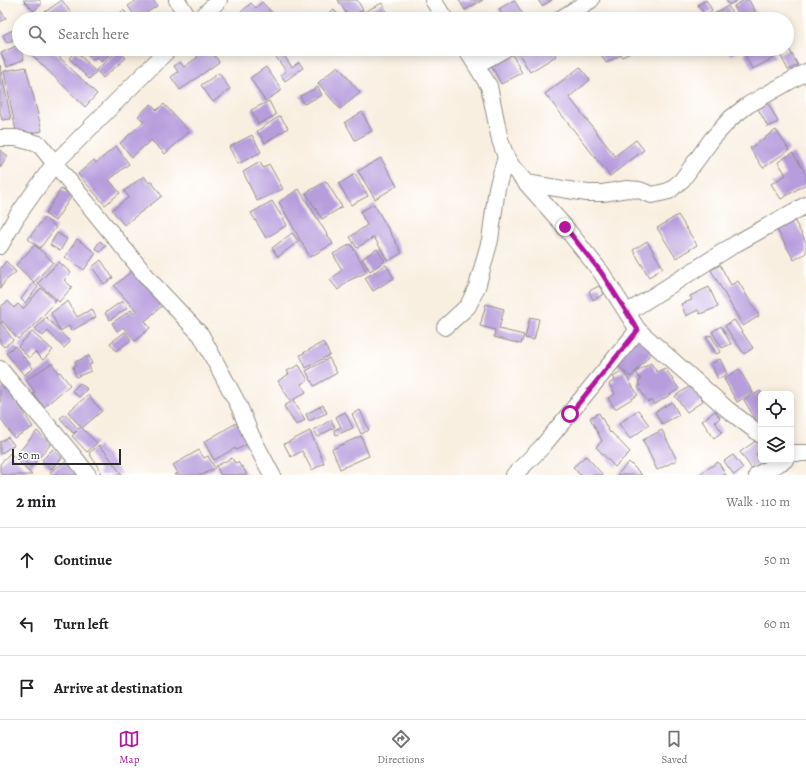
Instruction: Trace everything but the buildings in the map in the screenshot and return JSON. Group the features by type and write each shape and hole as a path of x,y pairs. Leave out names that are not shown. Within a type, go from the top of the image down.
{"street":[{"path":"177,0 185,12"},
{"path":"207,12 219,0"},
{"path":"571,12 591,0"},
{"path":"434,1 441,12"},
{"path":"0,246 17,216 54,164 163,56"},
{"path":"470,56 489,86 500,140 506,157 601,272 628,312 638,330 727,409 758,433"},
{"path":"476,65 492,56"},
{"path":"526,183 587,193 603,194 627,189 639,190 652,195 669,191 682,180 712,139 731,118 748,105 806,72"},
{"path":"0,138 16,138 39,144 152,283 201,335 239,406 250,435 272,475"},
{"path":"445,328 468,306 478,287 490,240 498,188 506,157"},
{"path":"628,312 737,244 806,205"},
{"path":"514,475 561,425 638,330"},
{"path":"0,369 38,416 70,450 88,475"},
{"path":"757,475 780,463"}],"route":[{"path":"565,227 601,272 628,312 638,330 570,414"}]}
